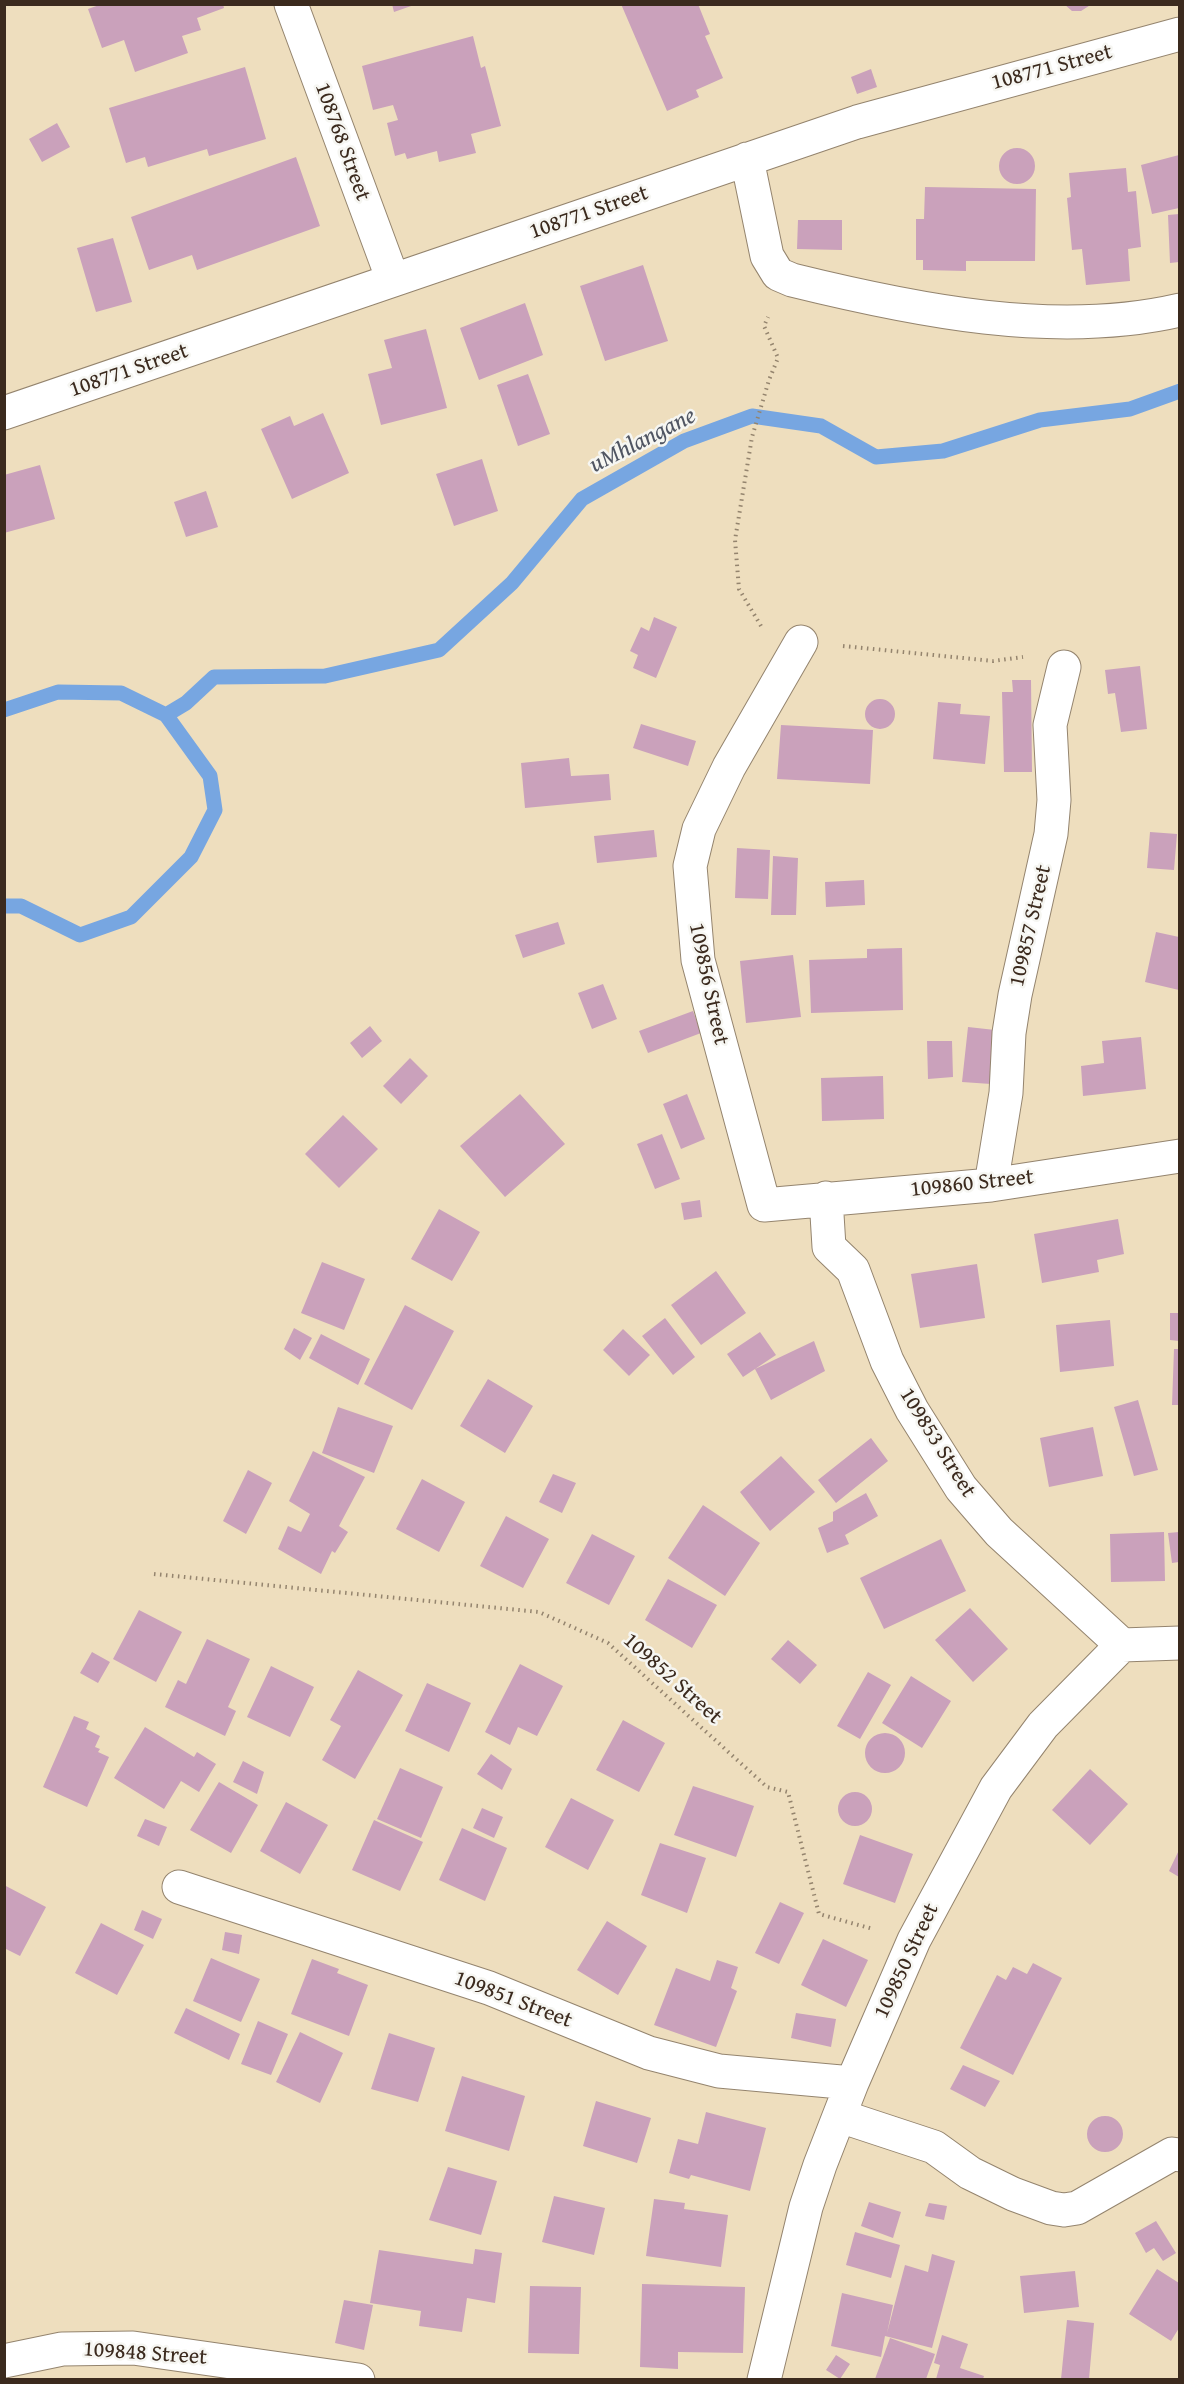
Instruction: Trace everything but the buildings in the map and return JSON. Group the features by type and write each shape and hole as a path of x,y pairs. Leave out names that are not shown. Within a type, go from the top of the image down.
{"street":[{"name":"108768 Street","path":"291,4 393,280"},
{"name":"108771 Street","path":"4,413 857,122 1179,34"},
{"path":"747,159 767,256 783,276 897,304 988,316 1093,320 1145,318 1179,310"},
{"name":"109856 Street","path":"764,1204 698,960 690,866 699,829 729,767 801,642"},
{"name":"109857 Street","path":"991,1185 1006,1093 1015,995 1051,834 1054,800 1050,725 1064,668"},
{"name":"109860 Street","path":"764,1204 991,1185 1179,1156"},
{"name":"109853 Street","path":"826,1198 828,1247 853,1270 886,1361 912,1410 961,1488 999,1532 1122,1645"},
{"path":"1122,1645 1179,1643"},
{"name":"109850 Street","path":"764,2379 806,2207 852,2083 914,1940 996,1788 1043,1725 1122,1645"},
{"name":"109851 Street","path":"179,1887 489,1988 649,2054 719,2071 852,2083"},
{"path":"840,2116 934,2147 984,2181 1051,2208 1064,2210 1077,2208 1172,2154 1179,2155"},
{"name":"109848 Street","path":"4,2361 62,2349 122,2348 358,2379"}],"path":[{"path":"783,276 764,326 778,358 760,406 752,437 735,540 739,589 759,625 782,639 801,642 993,661 1032,656 1064,668"},
{"name":"109852 Street","path":"154,1574 539,1612 608,1643 767,1787 788,1792 819,1914 914,1940"}],"waterway":[{"name":"uMhlangane","path":"4,906 21,906 80,935 131,917 191,857 215,810 210,776 166,715 186,703 214,677 325,676 439,650 512,583 582,499 684,441 752,416 821,426 876,457 943,451 1040,420 1130,409 1180,391"},
{"name":"uMhlangane","path":"4,710 58,692 121,693 166,715"}]}
